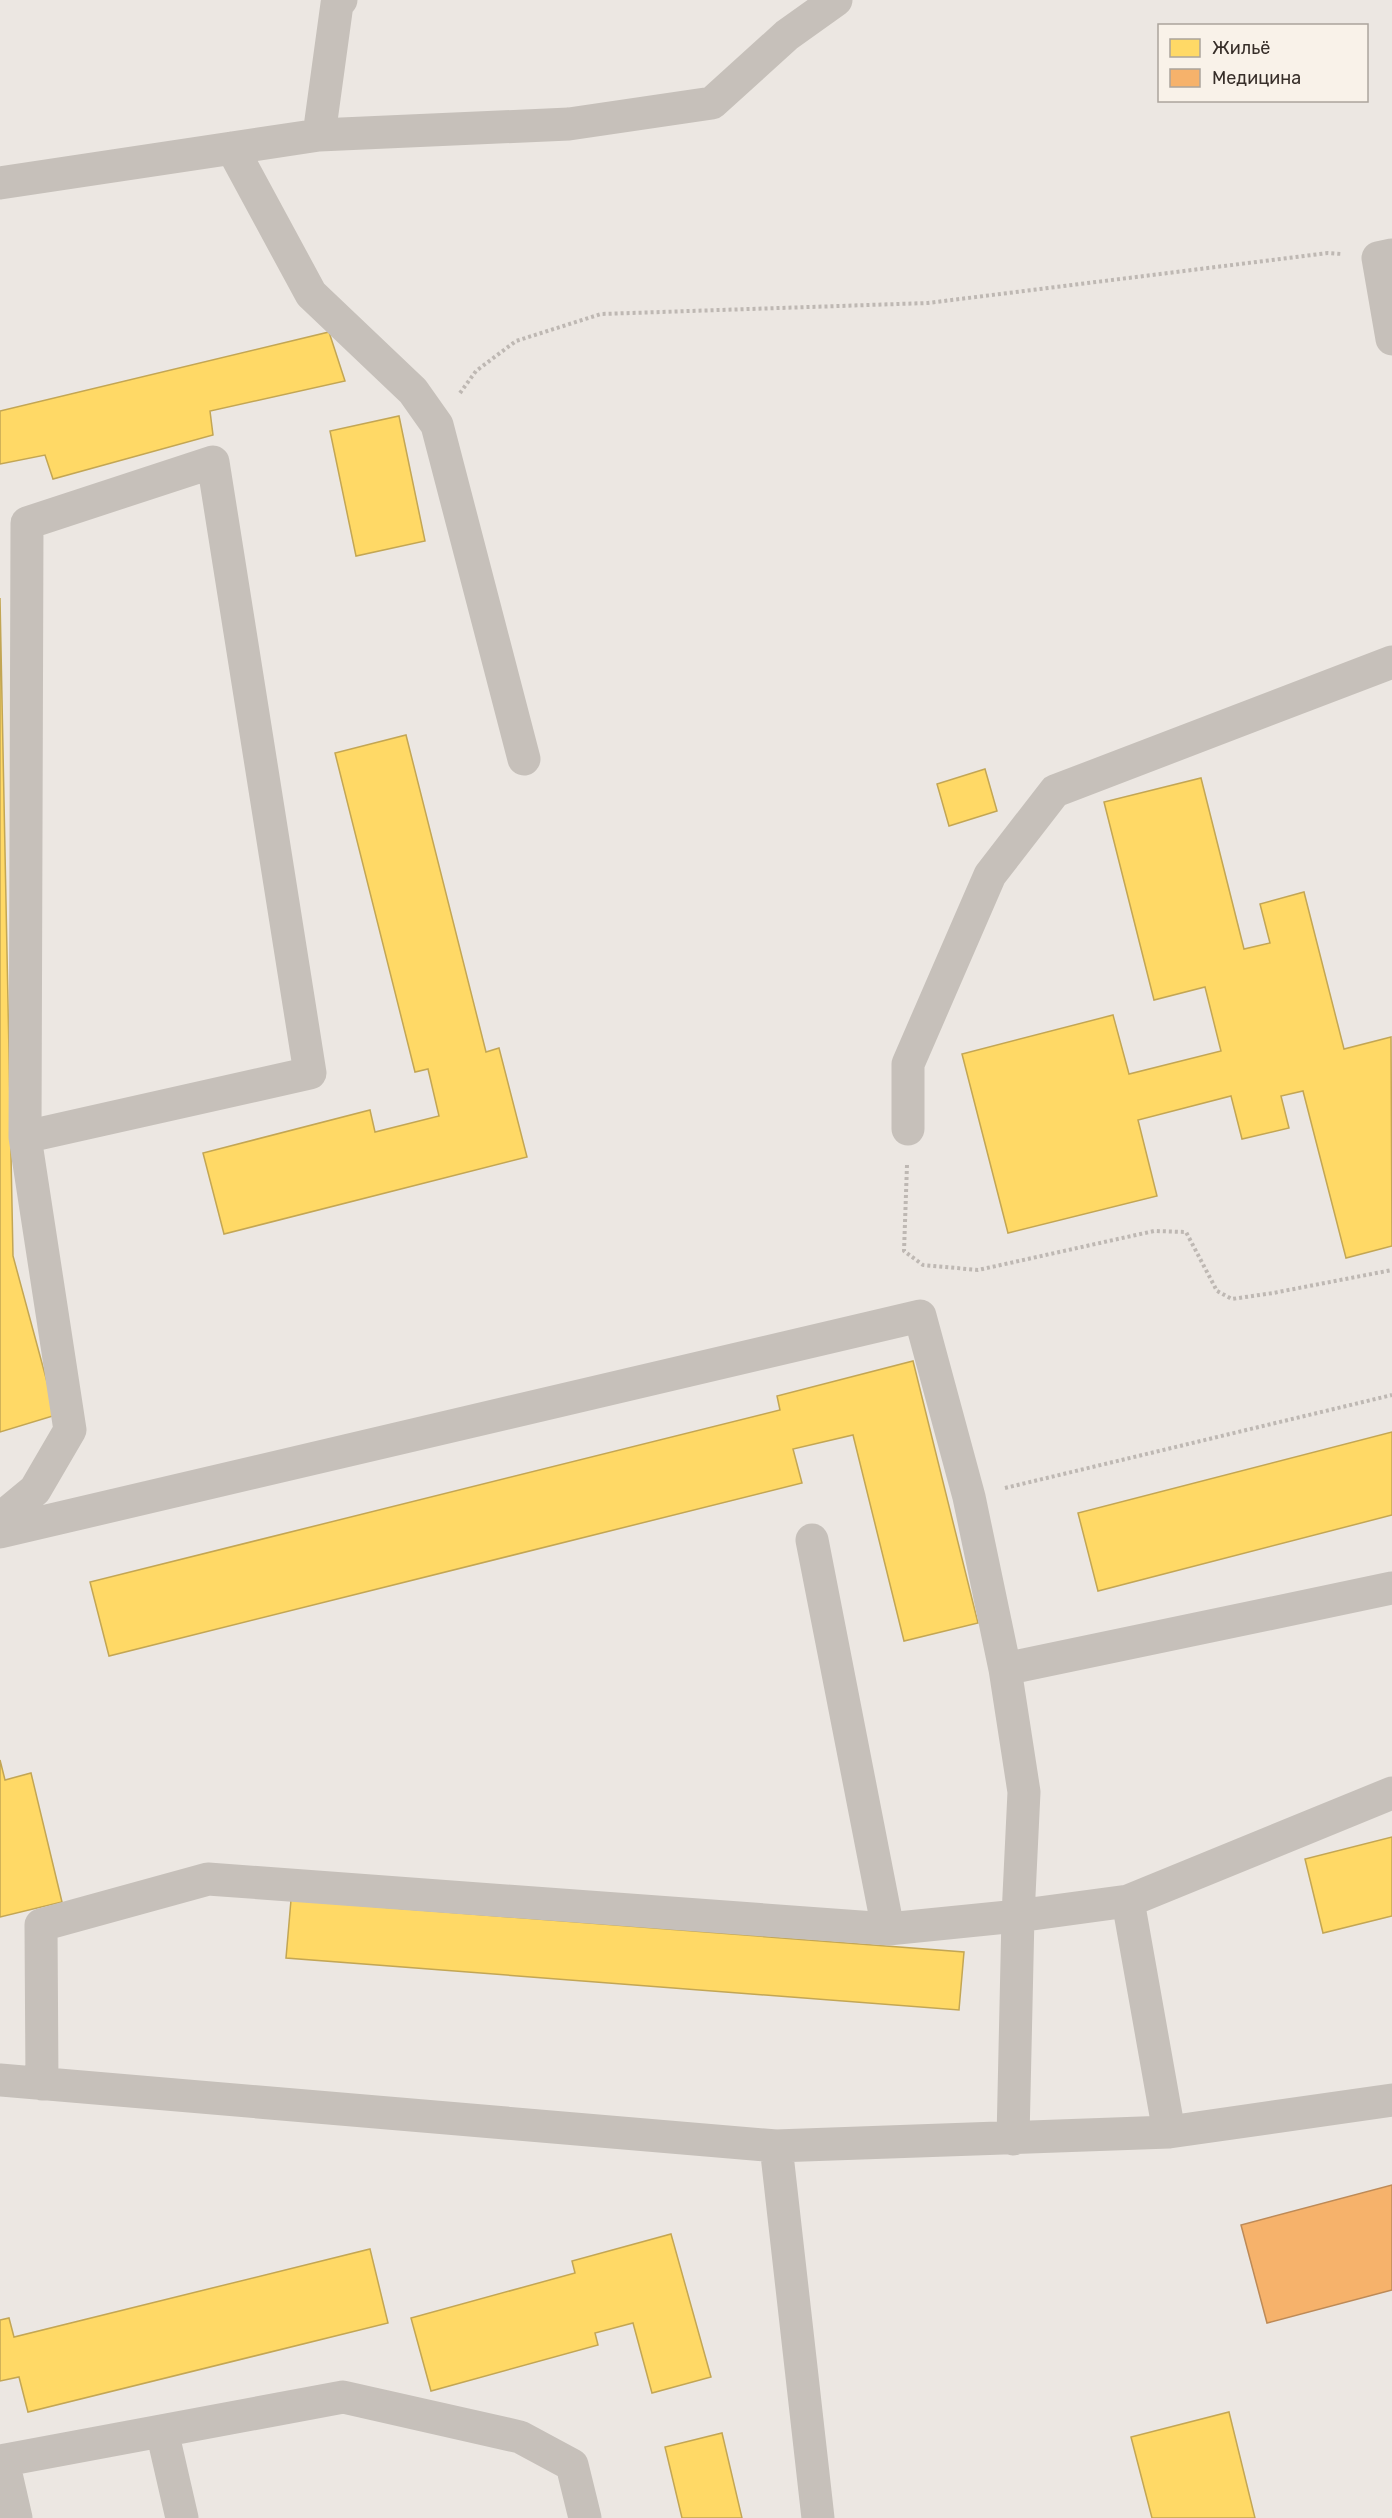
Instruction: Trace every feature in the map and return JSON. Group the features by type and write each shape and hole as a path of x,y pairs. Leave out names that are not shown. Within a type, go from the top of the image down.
{"street":[{"path":"319,135 337,4 341,0"},
{"path":"0,183 319,135 569,124 712,103 787,35 836,0"},
{"path":"232,148 311,294 413,390 437,425 524,759"},
{"path":"1385,256 1392,339"},
{"path":"0,1518 35,1490 70,1430 25,1137 27,523 213,462 310,1073 25,1137"},
{"path":"909,1129 908,1064 912,1054 990,876 1055,791 1392,662"},
{"path":"0,1532 920,1316 969,1497 1005,1669 1024,1792 1018,1916 1013,2139"},
{"path":"812,1540 888,1929"},
{"path":"1005,1669 1392,1588"},
{"path":"42,2084 41,1925 208,1879 888,1929 1018,1916 1128,1900 1392,1793"},
{"path":"1128,1900 1169,2132"},
{"path":"0,2080 776,2146 1169,2132 1392,2100"},
{"path":"776,2146 818,2518"},
{"path":"16,2518 2,2461 343,2397 520,2437 572,2465 585,2518"},
{"path":"162,2431 182,2518"}],"path":[{"path":"437,425 476,371 516,341 601,314 928,303 1328,253 1385,256"},
{"path":"909,1129 904,1251 923,1265 978,1270 1154,1231 1186,1232 1217,1291 1232,1299 1392,1270"},
{"path":"969,1497 1392,1395"}],"building: Жильё":[{"path":"329,332 345,381 210,411 213,435 53,479 45,455 0,464 0,411"},
{"path":"399,416 425,541 356,556 330,431"},
{"path":"0,598 13,1256 56,1415 0,1432"},
{"path":"406,735 486,1052 499,1048 527,1157 224,1234 203,1153 370,1110 375,1132 439,1116 428,1069 415,1072 335,753"},
{"path":"985,769 997,811 949,826 937,784"},
{"path":"1201,778 1244,949 1270,943 1260,904 1304,892 1344,1049 1391,1037 1392,1246 1346,1258 1303,1091 1281,1096 1289,1128 1242,1139 1231,1096 1138,1120 1157,1196 1008,1233 962,1054 1113,1015 1129,1074 1221,1051 1205,987 1154,1000 1104,802"},
{"path":"913,1361 978,1623 904,1641 853,1435 793,1449 802,1483 109,1656 90,1582 780,1410 777,1396"},
{"path":"1392,1432 1392,1515 1098,1591 1078,1513"},
{"path":"0,1760 5,1780 31,1773 62,1902 0,1917"},
{"path":"1392,1837 1392,1916 1323,1933 1305,1859"},
{"path":"291,1900 964,1952 959,2010 286,1958"},
{"path":"671,2234 711,2377 652,2393 633,2323 595,2333 598,2345 431,2391 411,2318 575,2273 572,2261"},
{"path":"370,2249 388,2323 28,2412 19,2377 0,2381 0,2320 9,2318 14,2337"},
{"path":"1229,2412 1255,2518 1152,2518 1131,2437"},
{"path":"722,2433 742,2518 682,2518 665,2447"}],"building: Медицина":[{"path":"1392,2185 1392,2290 1267,2323 1241,2225"}]}
